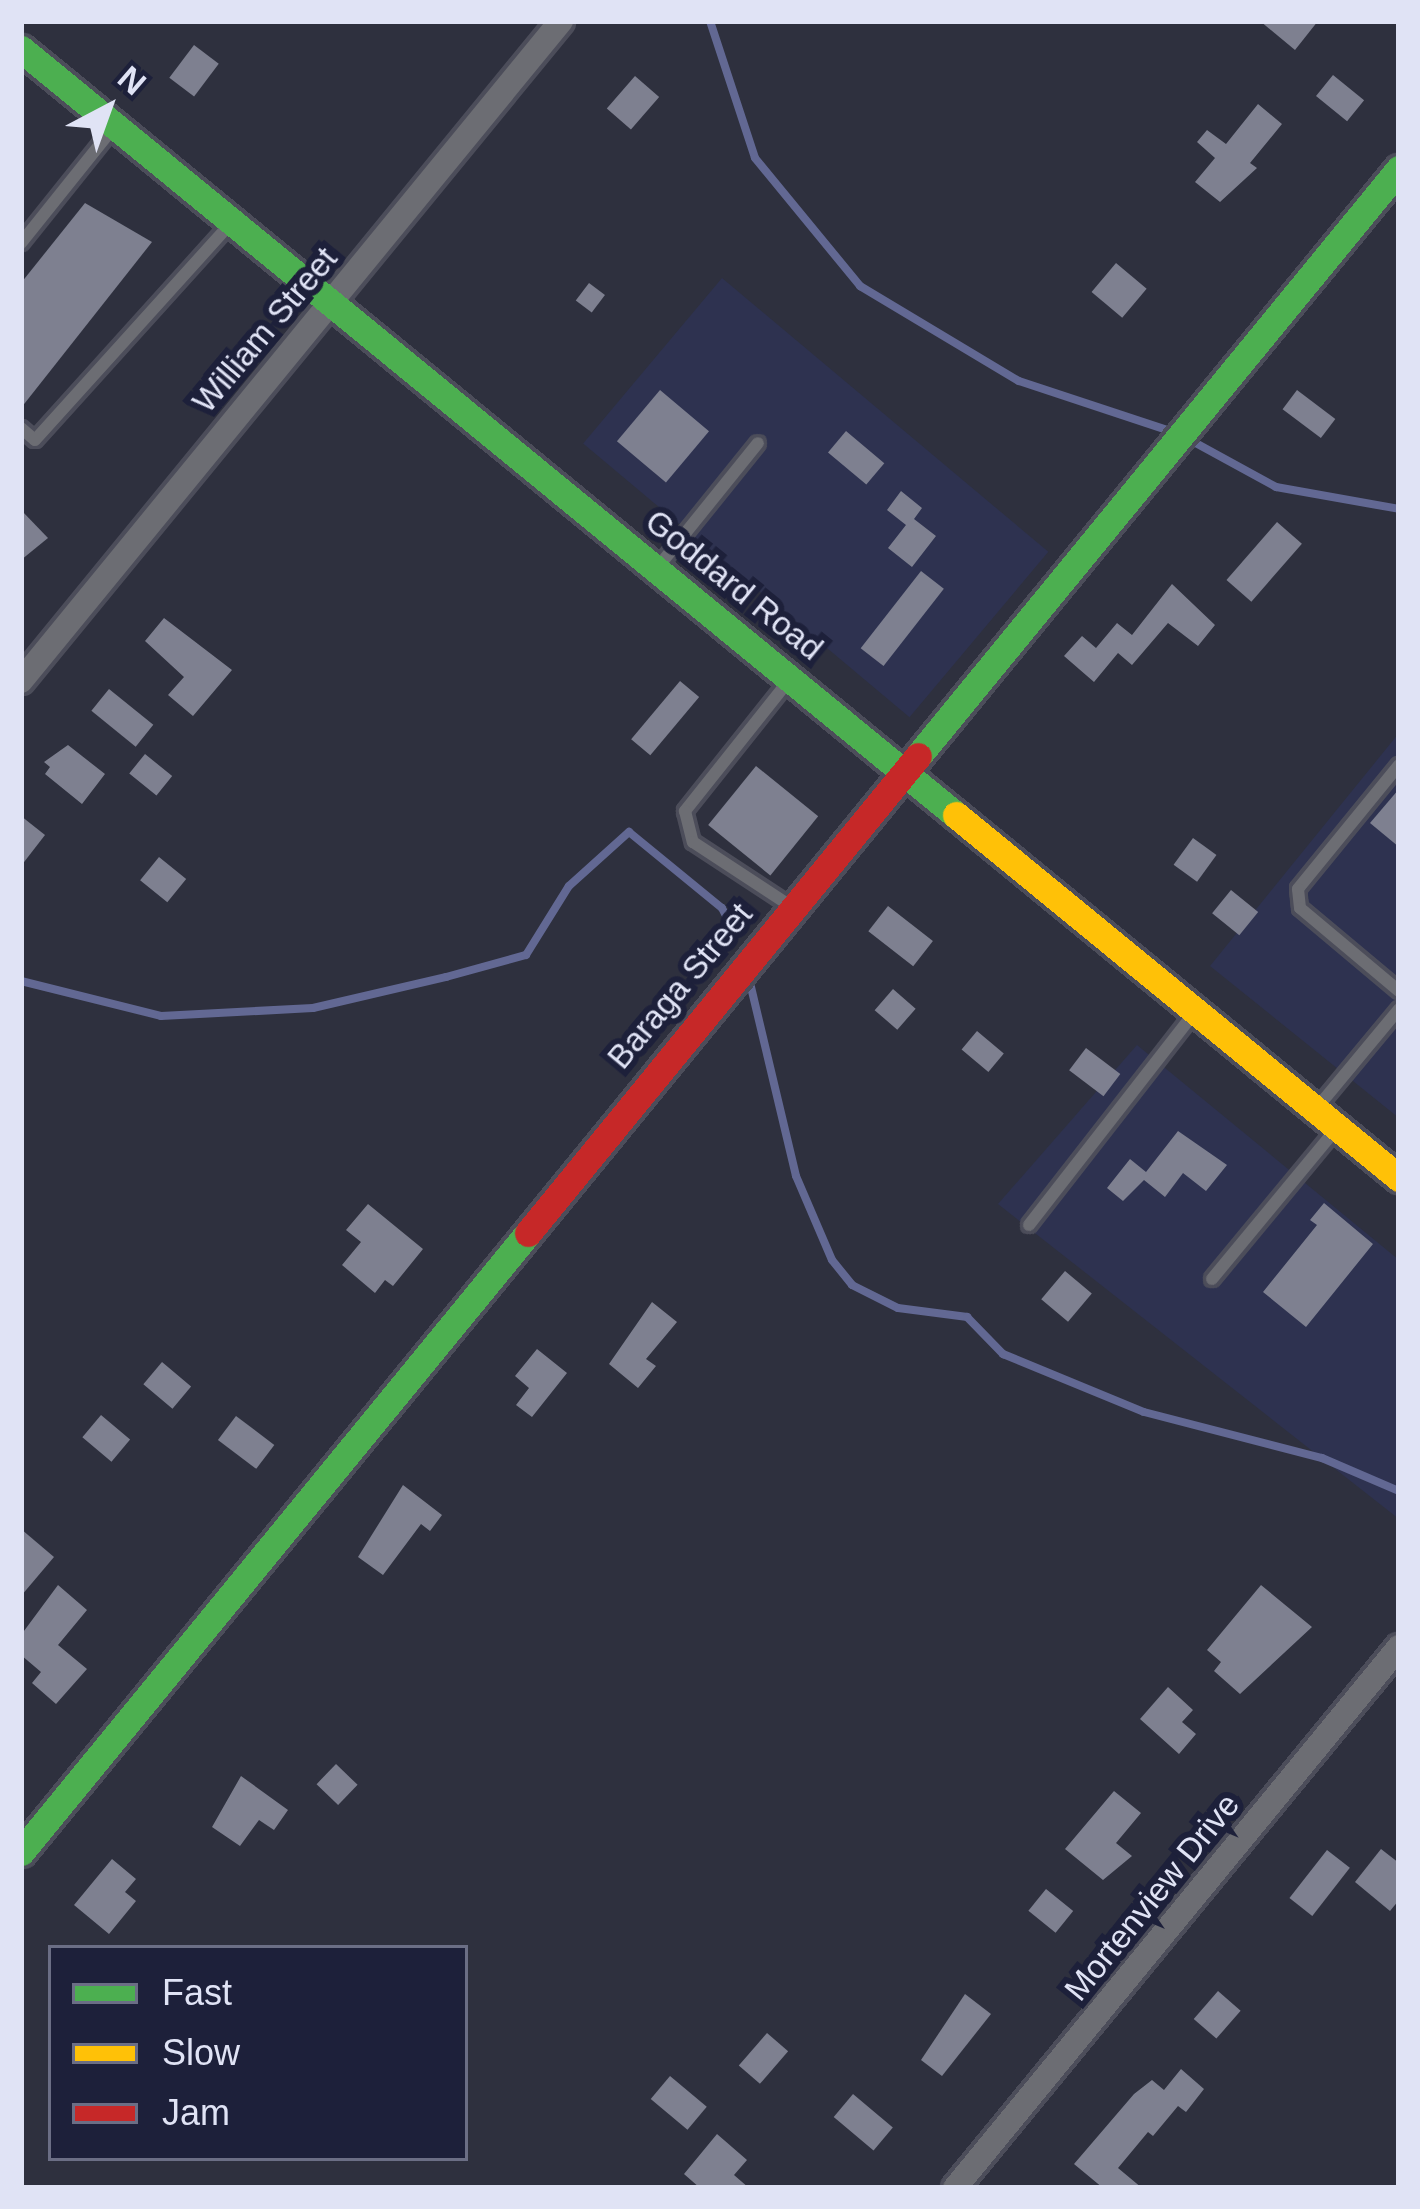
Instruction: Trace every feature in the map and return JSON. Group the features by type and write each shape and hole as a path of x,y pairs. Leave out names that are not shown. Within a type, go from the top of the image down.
{"street":[{"name":"William Street","path":"21,682 328,300 561,21"},
{"name":"Goddard Road","path":"21,49 1399,1178"},
{"name":"Baraga Street","path":"21,1852 1399,169"},
{"name":"Mortenview Drive","path":"955,2188 1399,1647"}],"lane":[{"path":"21,243 114,126"},
{"path":"21,428 35,440 232,221"},
{"path":"657,568 758,443"},
{"path":"791,678 685,811 693,842 792,907"},
{"path":"1399,765 1298,890 1300,908 1399,991"},
{"path":"1212,1280 1399,1010"},
{"path":"1029,1225 1196,1011"}],"shaded area":[{"path":"722,278 1048,552 909,717 583,443"},
{"path":"1399,733 1399,1118 1210,966"},
{"path":"1137,1045 1399,1260 1399,1519 998,1204"}],"building":[{"path":"1260,21 1318,21 1295,50"},
{"path":"194,45 219,64 194,96 169,78"},
{"path":"1333,75 1364,100 1347,121 1316,96"},
{"path":"635,76 659,97 631,129 607,108"},
{"path":"1258,104 1282,124 1250,163 1257,168 1220,202 1195,182 1215,158 1197,142 1207,130 1226,144"},
{"path":"85,203 152,242 21,408 21,283"},
{"path":"1116,263 1147,289 1122,318 1092,292"},
{"path":"589,283 605,295 592,313 576,301"},
{"path":"660,390 709,431 666,482 617,441"},
{"path":"1297,390 1335,419 1321,438 1283,409"},
{"path":"846,431 884,463 866,485 828,452"},
{"path":"901,491 922,508 914,519 936,536 912,567 888,548 906,525 887,510"},
{"path":"21,510 48,538 21,560"},
{"path":"1277,522 1302,544 1251,602 1226,580"},
{"path":"921,571 944,589 884,666 861,648"},
{"path":"1172,584 1215,625 1198,646 1168,623 1132,665 1118,653 1094,682 1064,656 1082,636 1096,648 1117,623 1132,635"},
{"path":"164,618 232,670 193,716 168,695 184,677 145,641"},
{"path":"680,681 699,697 650,755 631,739"},
{"path":"109,689 153,725 136,747 91,711"},
{"path":"68,745 105,774 82,804 45,774 50,767 44,762"},
{"path":"145,754 172,776 156,795 129,773"},
{"path":"756,766 818,816 770,875 708,825"},
{"path":"1399,789 1399,847 1370,823"},
{"path":"21,816 45,835 21,866"},
{"path":"1193,838 1216,855 1197,882 1174,865"},
{"path":"159,857 186,879 167,902 140,880"},
{"path":"1231,890 1258,912 1239,935 1212,913"},
{"path":"888,906 933,941 913,966 868,931"},
{"path":"893,989 916,1009 897,1030 875,1010"},
{"path":"977,1031 1004,1053 988,1072 962,1049"},
{"path":"1086,1048 1120,1074 1103,1096 1069,1070"},
{"path":"1178,1131 1227,1165 1206,1191 1183,1173 1165,1197 1144,1180 1123,1201 1107,1188 1130,1159 1146,1172"},
{"path":"1324,1203 1373,1244 1306,1327 1263,1292 1317,1225 1310,1220"},
{"path":"368,1204 423,1249 393,1286 385,1280 375,1293 342,1265 361,1242 346,1230"},
{"path":"1065,1271 1092,1293 1068,1322 1041,1299"},
{"path":"652,1302 677,1322 646,1359 656,1366 638,1388 609,1364"},
{"path":"537,1349 567,1373 532,1417 516,1405 529,1388 515,1376"},
{"path":"162,1362 191,1386 172,1409 143,1384"},
{"path":"101,1415 130,1439 111,1462 82,1437"},
{"path":"236,1416 274,1445 256,1469 218,1440"},
{"path":"403,1485 442,1515 430,1531 421,1524 383,1575 358,1557"},
{"path":"21,1529 54,1557 21,1596"},
{"path":"58,1585 87,1610 58,1645 87,1669 56,1704 32,1683 41,1672 21,1655 21,1635"},
{"path":"1261,1585 1312,1627 1240,1694 1214,1671 1221,1662 1207,1650"},
{"path":"1168,1687 1193,1710 1182,1722 1196,1734 1179,1754 1140,1719"},
{"path":"336,1764 358,1785 338,1805 317,1784"},
{"path":"241,1776 288,1810 274,1830 259,1820 240,1846 212,1827"},
{"path":"1114,1791 1141,1813 1116,1843 1132,1856 1103,1880 1065,1849"},
{"path":"1381,1849 1399,1863 1399,1900 1390,1911 1355,1882"},
{"path":"1327,1850 1350,1868 1312,1916 1289,1898"},
{"path":"112,1859 136,1879 125,1892 136,1901 109,1934 74,1905"},
{"path":"1046,1889 1073,1911 1056,1933 1028,1911"},
{"path":"1218,1991 1241,2011 1216,2039 1194,2019"},
{"path":"965,1994 991,2014 942,2076 921,2060"},
{"path":"767,2033 788,2051 760,2084 739,2065"},
{"path":"1181,2069 1204,2089 1186,2112 1178,2106 1153,2136 1148,2132 1118,2168 1142,2188 1103,2188 1074,2164 1134,2094 1152,2080 1164,2090"},
{"path":"670,2076 707,2107 687,2130 651,2099"},
{"path":"853,2094 893,2127 874,2150 834,2117"},
{"path":"717,2134 747,2160 734,2175 749,2188 700,2188 684,2174"}],"waterway":[{"path":"710,21 755,158 860,286 1019,381 1173,432"},
{"path":"1192,441 1276,487 1399,509"},
{"path":"21,981 161,1016 313,1008 446,977 526,955 569,886 629,832 722,908 735,933"},
{"path":"751,987 796,1176 832,1260 852,1285 898,1308 967,1317 1003,1354 1144,1412 1322,1458 1399,1491"}],"traffic: fast":[{"path":"21,49 956,815"},
{"path":"918,756 1399,169"},
{"path":"21,1852 528,1233"}],"traffic: slow":[{"path":"956,815 1399,1178"}],"traffic: jam":[{"path":"528,1233 918,756"}]}
